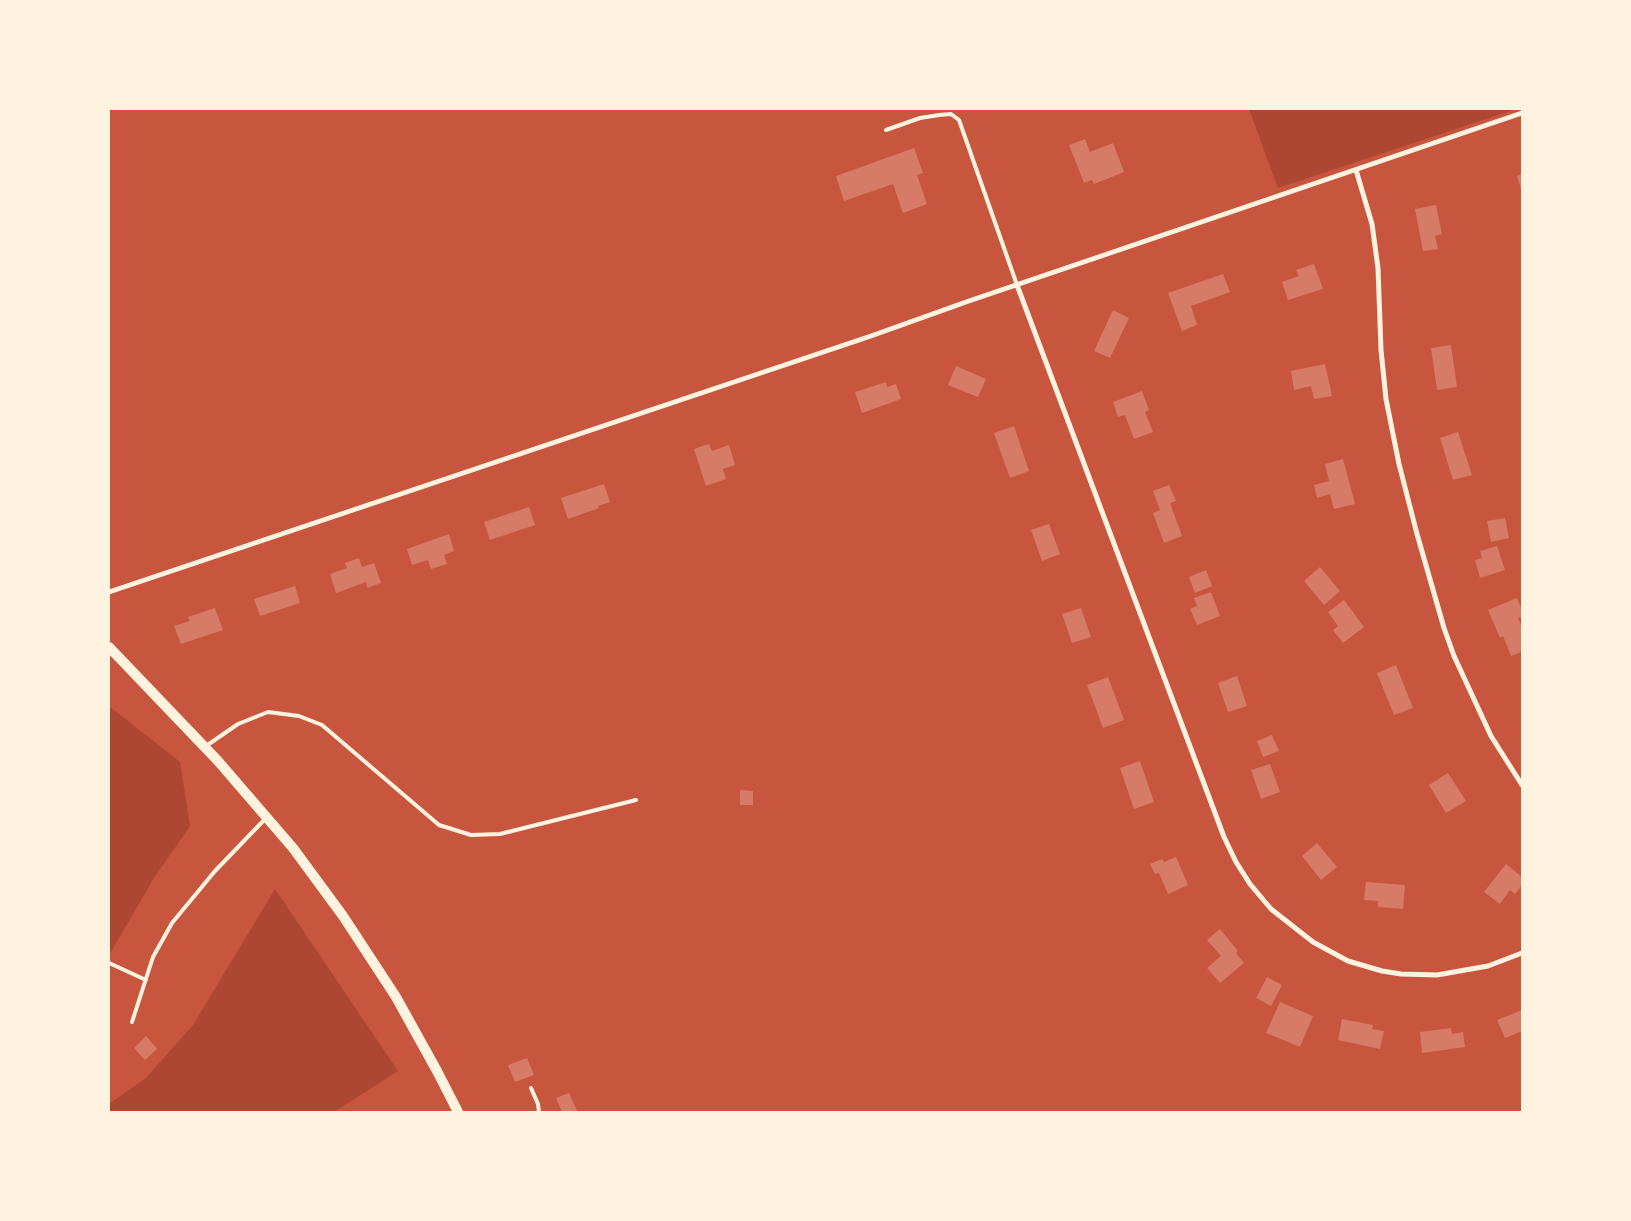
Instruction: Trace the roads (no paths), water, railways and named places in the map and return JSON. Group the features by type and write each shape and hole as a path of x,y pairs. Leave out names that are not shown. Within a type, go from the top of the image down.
{"main road":[{"path":"109,647 205,747 293,848 360,942 400,1006 438,1072 458,1112"}],"street":[{"path":"109,592 871,336 1017,284 1522,113"},
{"path":"1356,170 1372,224 1378,268 1381,350 1386,399 1399,464 1417,534 1454,656 1491,736 1522,785"},
{"path":"1017,284 1224,837 1236,862 1250,884 1285,922 1313,942 1348,961 1382,971 1401,974 1437,975 1472,970 1522,953"}],"lane":[{"path":"886,130 920,118 939,115 952,114 959,120 1017,284"},
{"path":"205,747 238,724 268,712 299,716 322,725 438,825 471,835 500,834 636,800"},
{"path":"132,1022 153,957 172,924 215,871 266,818"},
{"path":"109,964 146,980"},
{"path":"532,1088 539,1112"}]}
